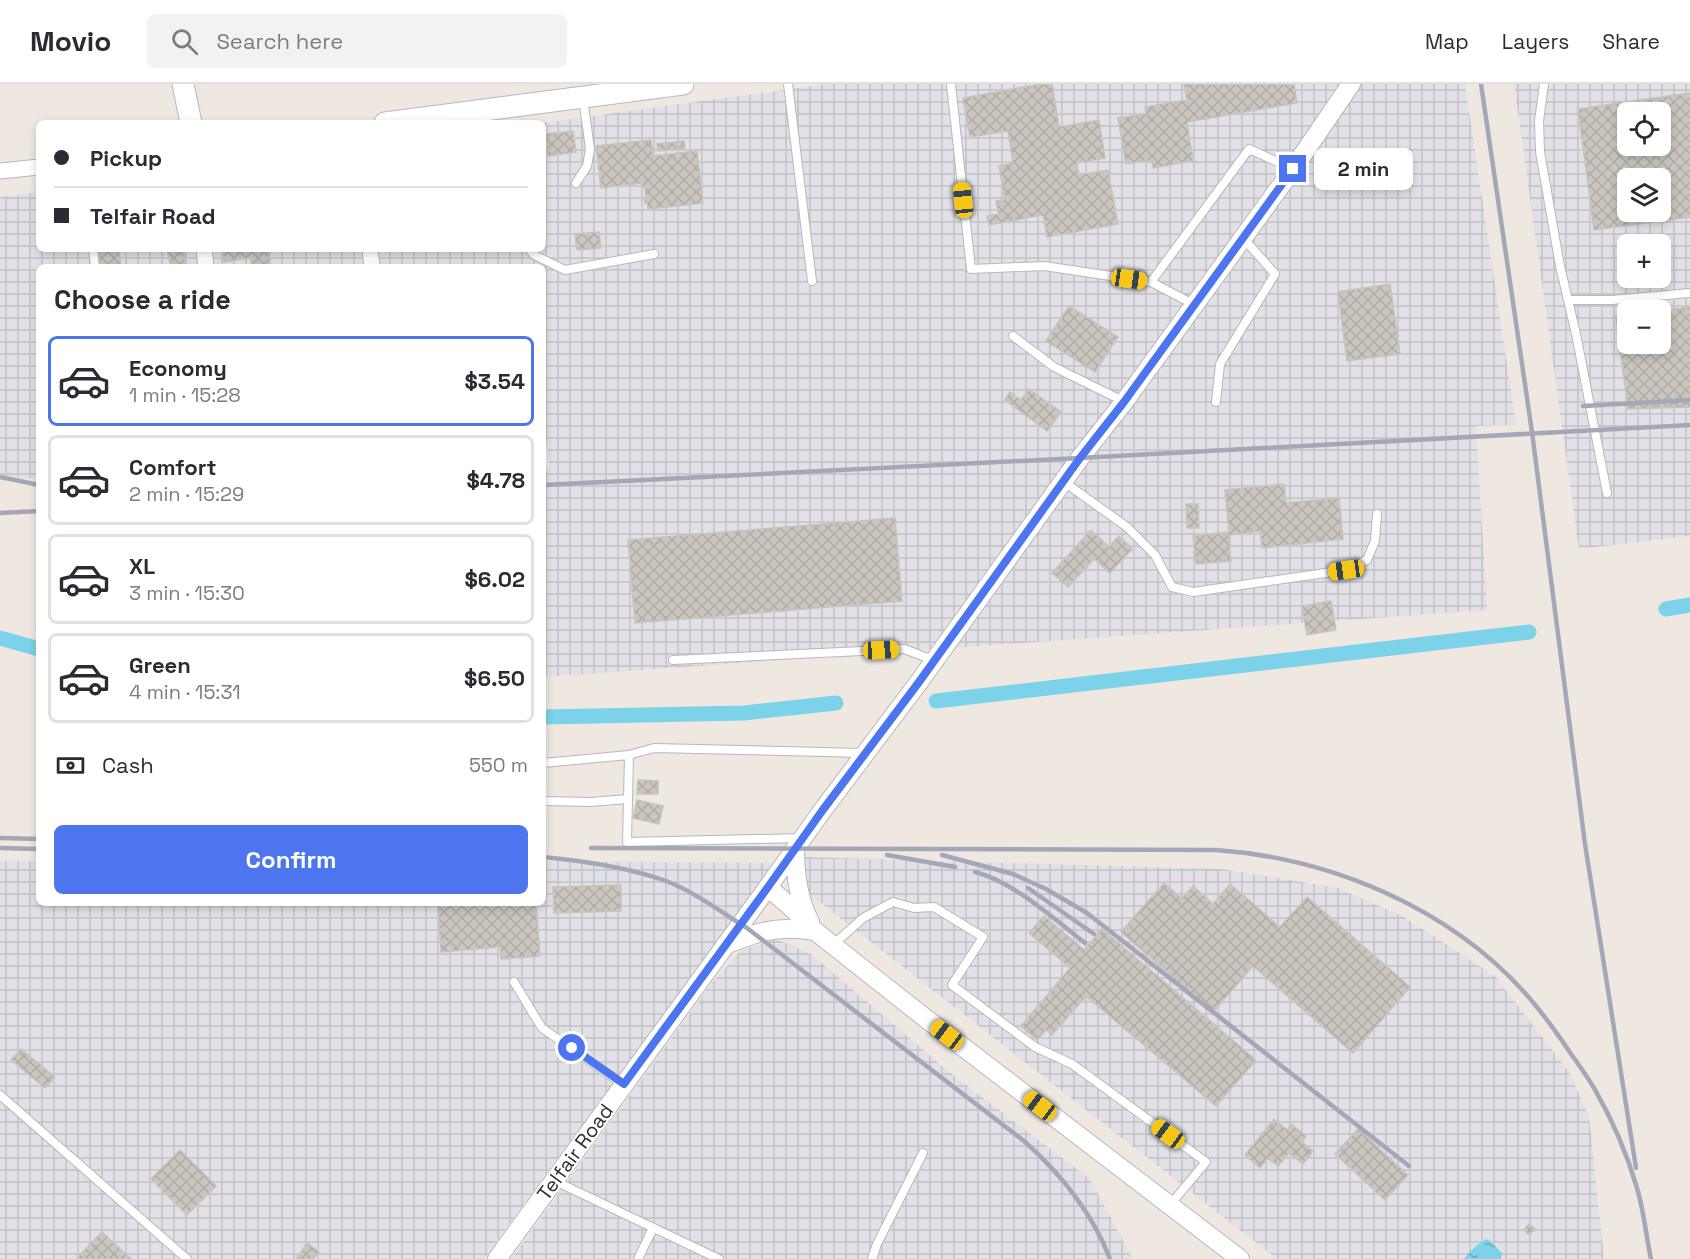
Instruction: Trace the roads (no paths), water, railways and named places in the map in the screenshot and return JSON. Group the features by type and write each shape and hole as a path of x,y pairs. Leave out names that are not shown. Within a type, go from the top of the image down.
{"main road":[{"path":"183,84 190,120"},
{"path":"431,120 683,84"}],"street":[{"name":"Telfair Road","path":"497,1259 1080,458 1124,402 1293,169 1351,84"},
{"path":"0,171 36,167"},
{"path":"799,844 795,873 805,912 815,931"},
{"path":"764,893 803,918 815,931 929,1021 1240,1259"},
{"path":"725,945 765,931 787,929 815,931"}],"lane":[{"path":"788,84 812,281"},
{"path":"951,84 971,269 1044,266 1150,282 1195,304"},
{"path":"1544,84 1539,121 1540,152 1560,266 1569,300 1607,493"},
{"path":"576,183 587,166 590,149 582,97"},
{"path":"1150,282 1250,149 1293,169"},
{"path":"1216,402 1220,364 1275,274 1243,237"},
{"path":"532,252 565,270 654,254"},
{"path":"1569,300 1612,300 1690,293"},
{"path":"1013,336 1054,367 1124,402"},
{"path":"1064,482 1127,527 1155,555 1172,587 1193,592 1346,570 1367,560 1375,541 1377,514"},
{"path":"673,660 904,649 934,660"},
{"path":"546,762 629,755 654,748 866,753"},
{"path":"629,755 627,842 799,844"},
{"path":"546,801 628,800"},
{"path":"833,945 863,918 893,902 914,908 934,908 983,937 952,985 1035,1047 1072,1064 1206,1162 1169,1206"},
{"path":"514,982 542,1028 624,1084"},
{"path":"0,1095 187,1259"},
{"path":"872,1259 877,1244 922,1153"},
{"path":"554,1181 719,1259"},
{"path":"639,1259 653,1228"}],"water":[{"path":"1488,1239 1502,1253 1501,1259 1464,1259 1478,1244"}],"waterway":[{"path":"1666,609 1690,605"},
{"path":"936,701 1529,632"},
{"path":"0,638 36,648"},
{"path":"546,717 744,713 836,703"}],"railway":[{"path":"1481,84 1532,432 1585,844 1636,1168"},
{"path":"1583,406 1690,400"},
{"path":"546,485 1690,425"},
{"path":"0,477 36,484"},
{"path":"0,513 36,511"},
{"path":"0,838 36,839"},
{"path":"0,848 36,849"},
{"path":"591,848 1216,850 1259,855 1344,876 1384,892 1423,912 1460,936 1494,962 1525,993 1555,1030 1601,1100 1629,1162 1637,1188 1651,1259"},
{"path":"887,855 955,867"},
{"path":"942,855 1013,874 1046,889 1087,913 1409,1166"},
{"path":"546,857 606,865 666,881 698,896 747,928 1024,1141 1063,1180 1085,1210 1110,1259"},
{"path":"975,872 990,877 1019,893 1085,943"},
{"path":"1028,888 1094,934"}]}
